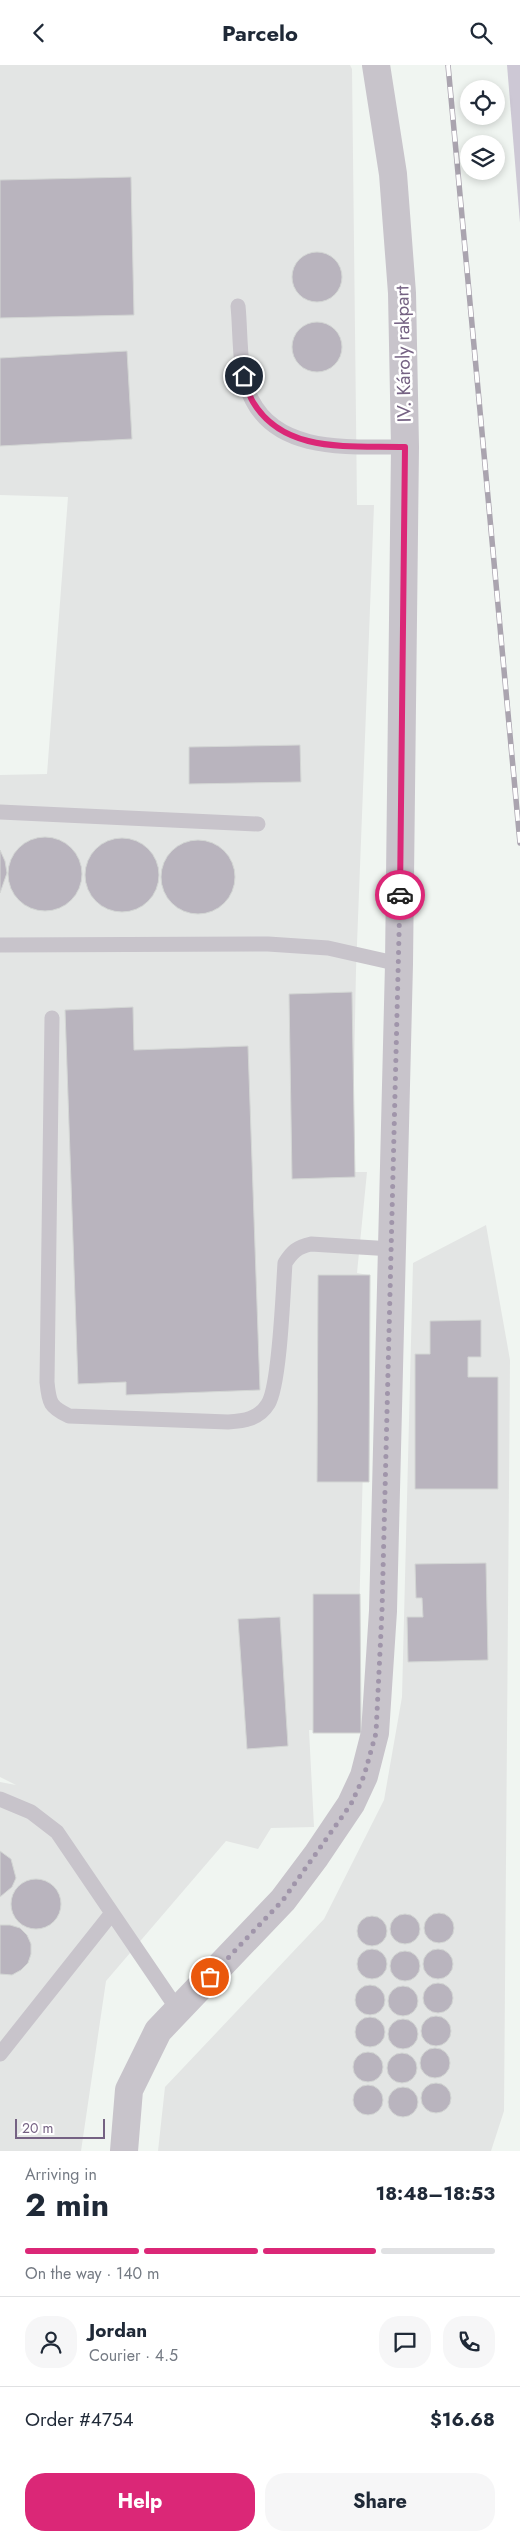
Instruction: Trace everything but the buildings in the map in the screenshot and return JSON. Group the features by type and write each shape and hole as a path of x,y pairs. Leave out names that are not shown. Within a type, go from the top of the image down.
{"street":[{"name":"IV. Károly rakpart","path":"124,2151 130,2090 158,2031 283,1900 351,1804 366,1767 376,1733 381,1650 399,964 405,447 402,293 399,243 393,174 376,65"}],"lane":[{"path":"238,306 244,376 252,401 281,432 307,443 405,447"},
{"path":"0,812 258,824"},
{"path":"0,945 268,944 328,948 399,964"},
{"path":"52,1018 47,1382 49,1399 54,1409 69,1416 228,1422 246,1421 258,1415 269,1403 275,1384 285,1263 292,1252 300,1247 311,1245 392,1249"},
{"path":"0,1799 31,1813 57,1832 178,2010"},
{"path":"0,2054 112,1913"}],"shaded area":[{"path":"0,65 350,65 352,69 357,505 374,505 356,970 352,1172 367,1172 357,1273 368,1275 356,1733 309,1730 314,1827 271,1828 258,1849 226,1841 106,1981 81,2151 0,2151 0,1782 16,1785 0,1777 0,775 47,774 68,497 0,495"},
{"path":"507,65 520,65 520,223"},
{"path":"486,1225 510,1360 504,2111 491,2151 158,2151 165,2087 324,1919 384,1800 402,1697 413,1263"}],"railway":[{"path":"448,65 520,843"}],"way so far":[{"path":"210,1977 283,1900 316,1856 351,1804 364,1776 376,1733 382,1611 400,895"}],"route":[{"path":"244,376 252,401 281,432 307,443 405,447 400,895"}]}
